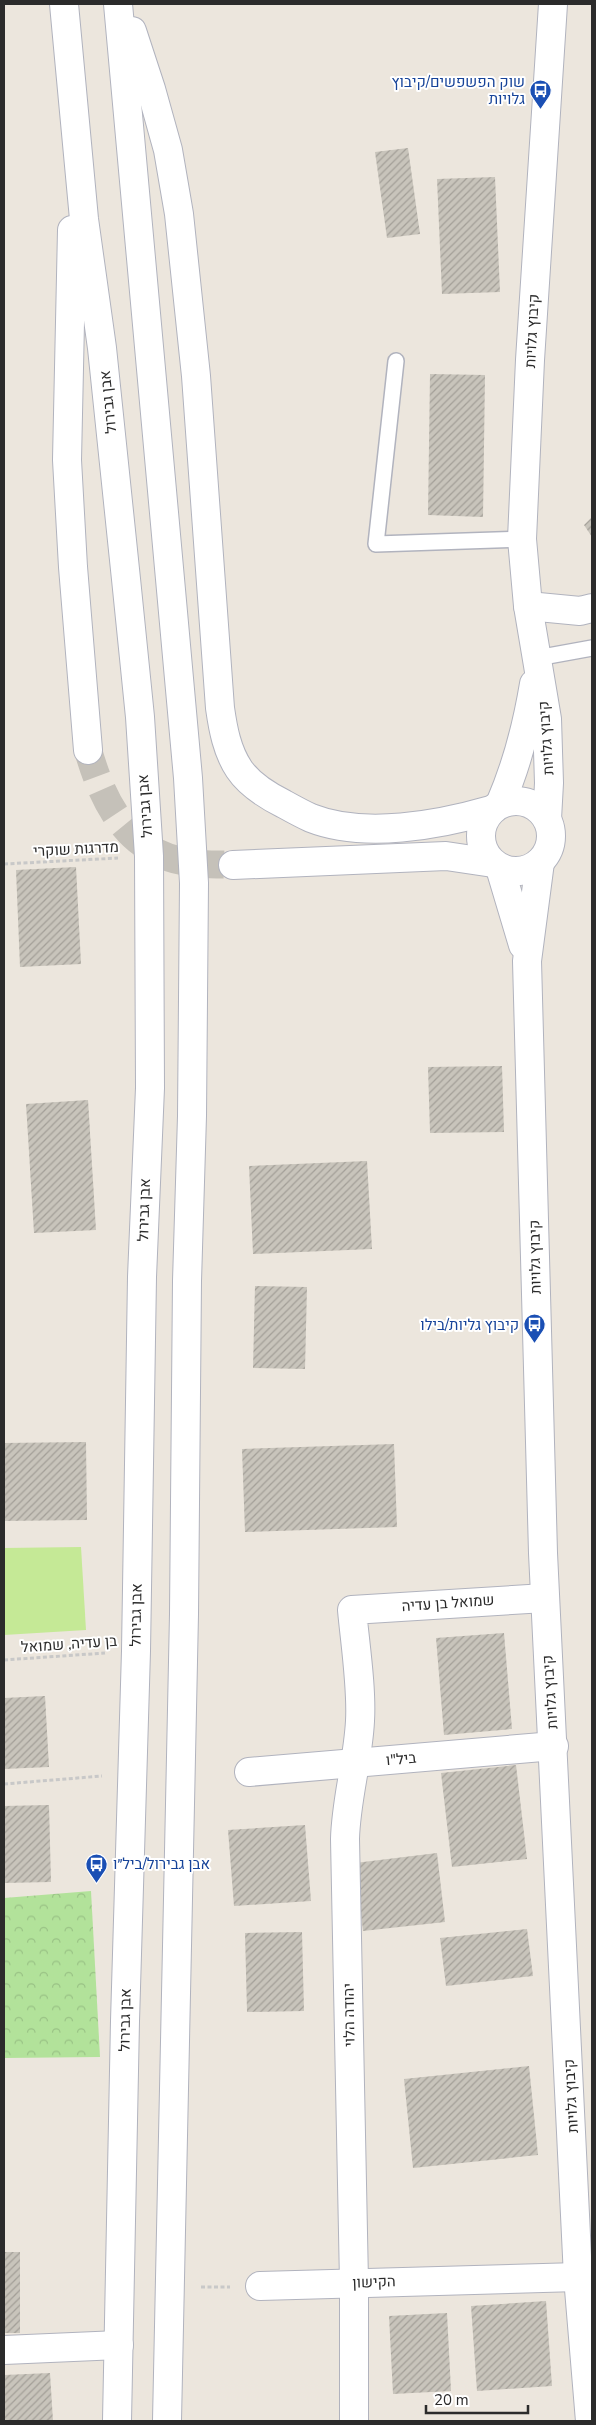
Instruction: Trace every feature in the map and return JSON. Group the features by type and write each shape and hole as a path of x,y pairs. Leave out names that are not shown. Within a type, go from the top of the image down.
{"street":[{"name":"אבן גבירול","path":"64,4 84,219 102,348 140,717 149,856 150,1088 142,1277 136,1651 124,2031 117,2421"},
{"path":"118,4 188,778 194,883 192,1116 187,1282 184,1623 167,2421"},
{"path":"123,4 151,89 168,150 179,214 196,376 220,708 228,746 240,770 267,796 312,818 351,827 392,828 438,823 520,801 531,804 539,810 547,819 551,830 551,842 547,853 540,862 530,869 519,872 462,858 438,856 233,865"},
{"name":"קיבוץ גלויות","path":"547,819 549,783 547,727 528,606 522,539 530,360 553,4"},
{"path":"75,131 67,460 73,567 88,750"},
{"path":"528,606 580,611 592,608"},
{"name":"קיבוץ גלויות","path":"496,807 513,775 521,747 537,658"},
{"path":"496,807 483,823 480,837 484,852 497,866"},
{"name":"קיבוץ גלויות","path":"540,862 527,961 545,1598 554,1746 578,2277 590,2421"},
{"name":"קיבוץ גלויות","path":"497,866 527,961"},
{"name":"שמואל בן עדיה","path":"352,1610 545,1598"},
{"name":"יהודה הלוי","path":"352,1610 361,1718 357,1762 346,1811 345,1839 354,2282 354,2421"},
{"name":"ביל\"ו","path":"249,1772 554,1746"},
{"name":"הקישון","path":"260,2286 578,2277"},
{"path":"4,2350 119,2345"}],"lane":[{"path":"396,361 376,544 522,539"},
{"path":"537,658 592,648"}],"path":[{"name":"מדרגות שוקרי","path":"4,864 149,856"},
{"name":"בן עדיה, שמואל","path":"4,1660 136,1651"},
{"path":"4,1784 132,1774"},
{"path":"169,2288 260,2286"}],"green space":[{"path":"81,1547 86,1630 4,1635 4,1548"},
{"path":"91,1891 100,2057 4,2058 4,1898"}],"building":[{"path":"408,148 420,234 387,238 375,152"},
{"path":"495,177 500,292 442,294 437,179"},
{"path":"430,374 485,375 483,517 428,515"},
{"path":"592,517 592,537 584,525"},
{"path":"76,867 81,964 20,967 16,870"},
{"path":"502,1066 504,1132 430,1133 428,1067"},
{"path":"88,1100 96,1230 34,1233 26,1104"},
{"path":"367,1161 372,1249 253,1254 249,1166"},
{"path":"255,1286 307,1287 305,1369 253,1368"},
{"path":"86,1442 87,1520 4,1521 4,1443"},
{"path":"394,1444 397,1527 245,1532 242,1449"},
{"path":"504,1633 512,1729 444,1735 436,1638"},
{"path":"45,1696 49,1767 4,1769 4,1698"},
{"path":"516,1765 527,1859 452,1867 441,1773"},
{"path":"49,1805 51,1882 4,1883 4,1806"},
{"path":"305,1825 311,1901 234,1906 228,1830"},
{"path":"437,1853 445,1922 363,1931 355,1863"},
{"path":"527,1929 533,1976 446,1986 440,1938"},
{"path":"302,1932 304,2011 247,2012 245,1933"},
{"path":"529,2066 538,2155 413,2168 404,2079"},
{"path":"4,2252 20,2252 20,2333 4,2333"},
{"path":"546,2301 552,2386 477,2391 471,2306"},
{"path":"447,2313 451,2391 393,2394 389,2316"},
{"path":"50,2373 53,2421 4,2421 4,2375"}],"tunnel":[{"path":"88,750 102,790 112,809 123,825 137,839 153,850 172,858 199,864 233,865"}],"place":[{"name":"שוק הפשפשים/קיבוץ גלויות","path":"541,110"},
{"name":"קיבוץ גליות/בילו","path":"535,1344"},
{"name":"אבן גבירול/ביל״ו","path":"97,1883"}]}
